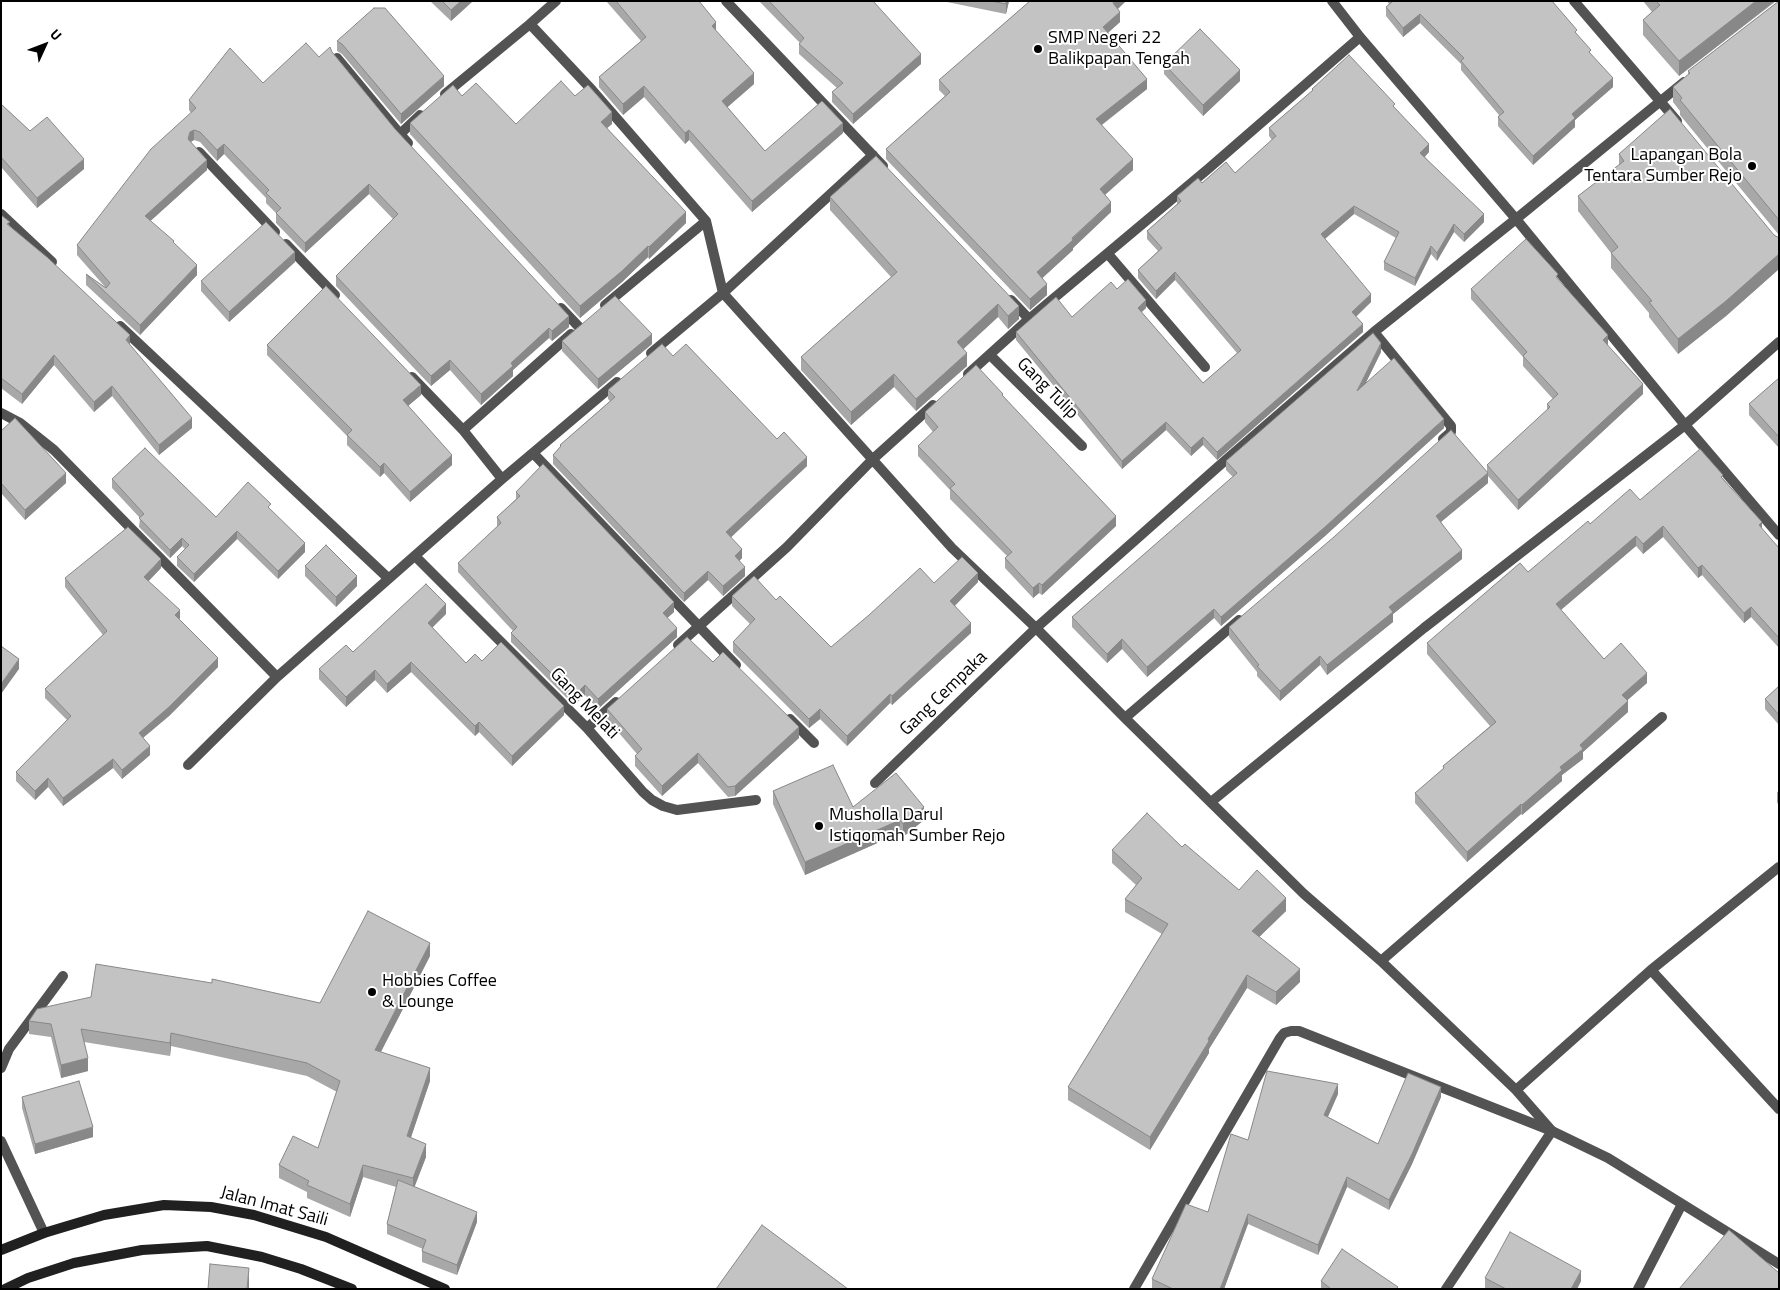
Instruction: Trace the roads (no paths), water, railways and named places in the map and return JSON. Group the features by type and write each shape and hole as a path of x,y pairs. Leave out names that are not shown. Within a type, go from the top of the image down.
{"main road":[{"name":"Jalan Imat Saili","path":"1,1250 44,1233 104,1215 164,1204 211,1207 254,1215 326,1237 445,1289"},
{"path":"5,1289 28,1278 74,1262 142,1250 207,1246 262,1257 301,1269 352,1289"}],"street":[{"path":"440,98 556,1"},
{"path":"726,1 894,177"},
{"path":"1332,1 1360,37 1516,219 1685,425 1779,535"},
{"path":"1574,1 1684,131"},
{"path":"530,24 592,90 706,221 724,293 952,548 1036,628 1304,894 1380,961 1516,1090 1552,1132"},
{"path":"961,381 1029,319 1108,254 1360,37"},
{"path":"337,58 413,148"},
{"name":"Gang Cempaka","path":"874,783 1036,628 1374,332 1516,219 1689,77"},
{"path":"400,134 426,110"},
{"path":"195,147 339,300"},
{"path":"640,363 724,293 873,156"},
{"path":"1,214 59,268"},
{"path":"462,430 586,321 706,221"},
{"path":"1108,254 1205,367"},
{"path":"1002,290 1029,319"},
{"path":"552,298 586,321"},
{"path":"109,316 388,578"},
{"path":"1374,332 1451,426 1451,432 1435,446"},
{"path":"1210,802 1424,628 1685,425 1779,342"},
{"name":"Gang Tulip","path":"990,355 1082,446"},
{"path":"408,372 462,430 502,479"},
{"path":"188,765 277,677 388,578 625,376"},
{"path":"670,652 787,547 873,459 939,400"},
{"path":"1,413 20,423 54,450 277,677"},
{"path":"533,453 746,675"},
{"name":"Gang Melati","path":"415,556 587,728 643,792 663,806 677,810 756,800"},
{"path":"1125,718 1250,611"},
{"path":"587,728 622,696"},
{"path":"780,709 814,744"},
{"path":"1380,961 1662,718"},
{"path":"1516,1090 1651,970 1779,867"},
{"path":"1651,970 1779,1109"},
{"path":"1,1068 8,1049 63,976"},
{"path":"1134,1289 1280,1038 1284,1033 1291,1031 1300,1031 1552,1132 1608,1158 1779,1264"},
{"path":"1446,1289 1552,1132"},
{"path":"1,1141 44,1233"},
{"path":"1638,1289 1682,1204"}],"place":[{"name":"SMP Negeri 22 Balikpapan Tengah","path":"1038,49"},
{"name":"Lapangan Bola Tentara Sumber Rejo","path":"1752,166"},
{"name":"Musholla Darul Istiqomah Sumber Rejo","path":"819,826"},
{"name":"Hobbies Coffee & Lounge","path":"372,992"}]}
